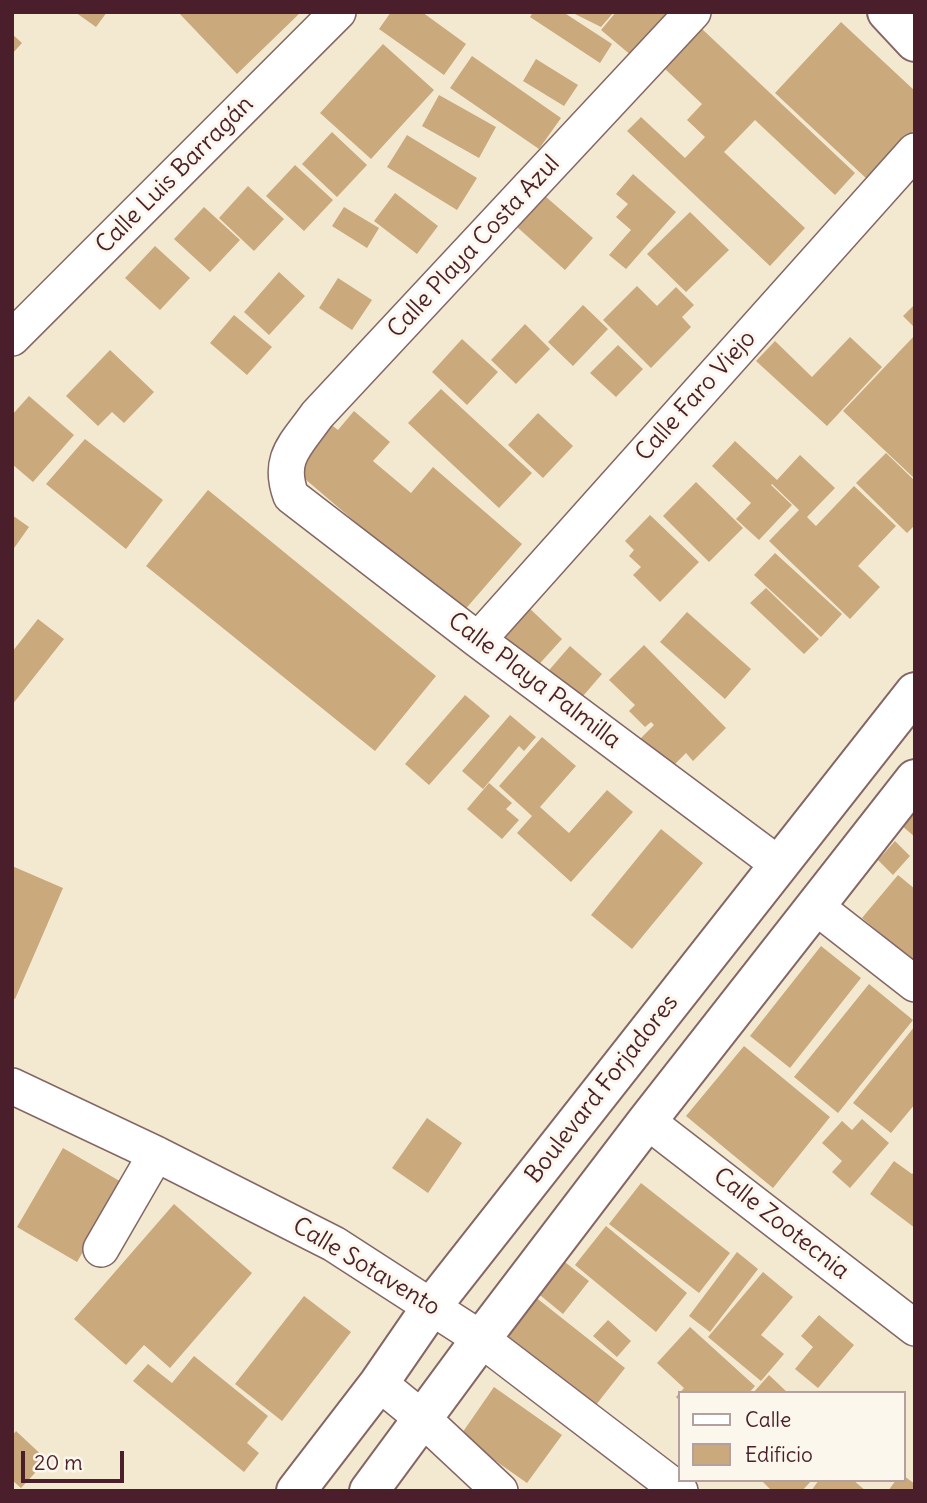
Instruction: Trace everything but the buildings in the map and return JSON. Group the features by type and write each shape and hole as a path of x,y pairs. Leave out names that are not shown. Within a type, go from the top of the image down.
{"street":[{"name":"Calle Luis Barragán","path":"12,338 338,12"},
{"name":"Calle Playa Costa Azul","path":"291,496 285,478 286,464 317,415 693,12"},
{"path":"887,12 915,41"},
{"name":"Calle Faro Viejo","path":"478,640 915,151"},
{"name":"Calle Playa Palmilla","path":"291,496 478,640 778,864"},
{"name":"Boulevard Forjadores","path":"296,1491 379,1383 432,1306 915,692"},
{"path":"369,1491 647,1121 915,779"},
{"path":"815,906 915,984"},
{"name":"Calle Sotavento","path":"16,1095 156,1154 334,1244 481,1339 680,1491"},
{"name":"Calle Zootecnia","path":"647,1121 915,1328"},
{"path":"101,1249 156,1154"},
{"path":"379,1383 423,1419 500,1491"}]}
